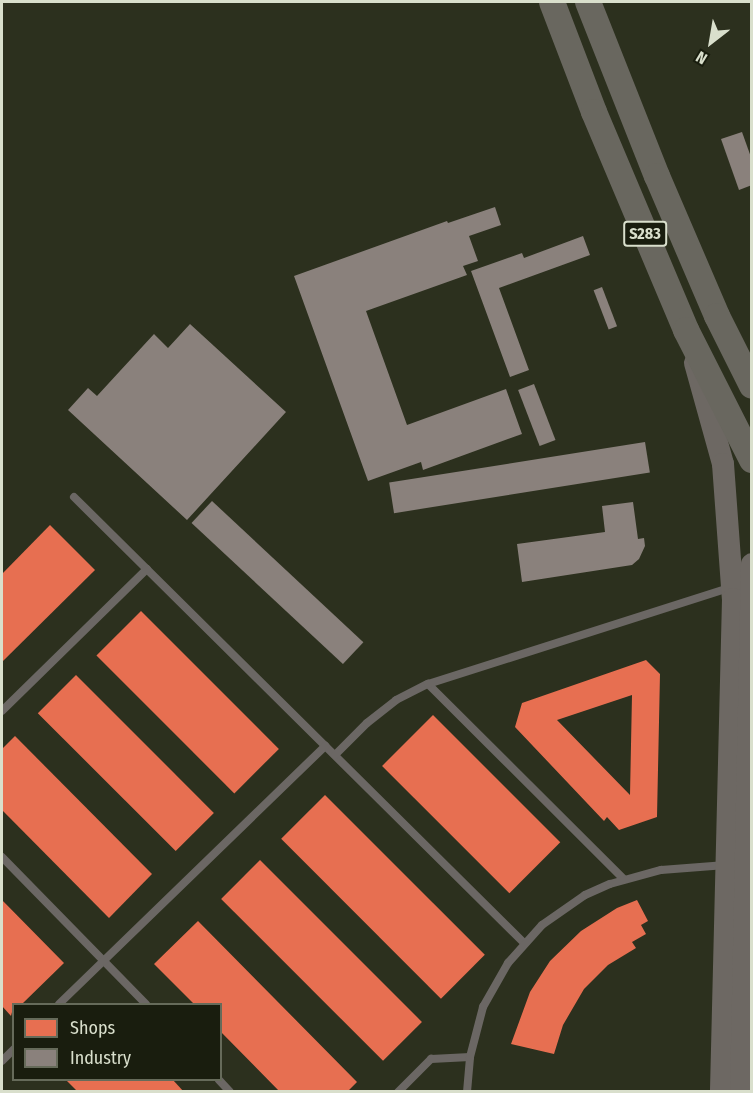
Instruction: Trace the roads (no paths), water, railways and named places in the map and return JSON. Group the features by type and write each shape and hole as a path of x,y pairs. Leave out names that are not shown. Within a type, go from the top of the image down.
{"main road":[{"name":"S283","path":"552,2 594,112 686,330 752,460"},
{"name":"S283","path":"588,2 670,208 717,316 752,386"},
{"path":"686,330 723,464 732,587 721,1092"},
{"path":"741,1092 752,564"}],"lane":[{"path":"74,496 524,943"},
{"path":"2,711 147,569"},
{"path":"334,755 367,723 396,700 428,684 732,587"},
{"path":"428,684 624,879"},
{"path":"61,1003 325,746"},
{"path":"2,857 144,1003"},
{"path":"467,1092 475,1032 490,992 524,943 563,908 585,895 624,879 661,870 726,865"},
{"path":"398,1092 431,1059 470,1057"}]}
